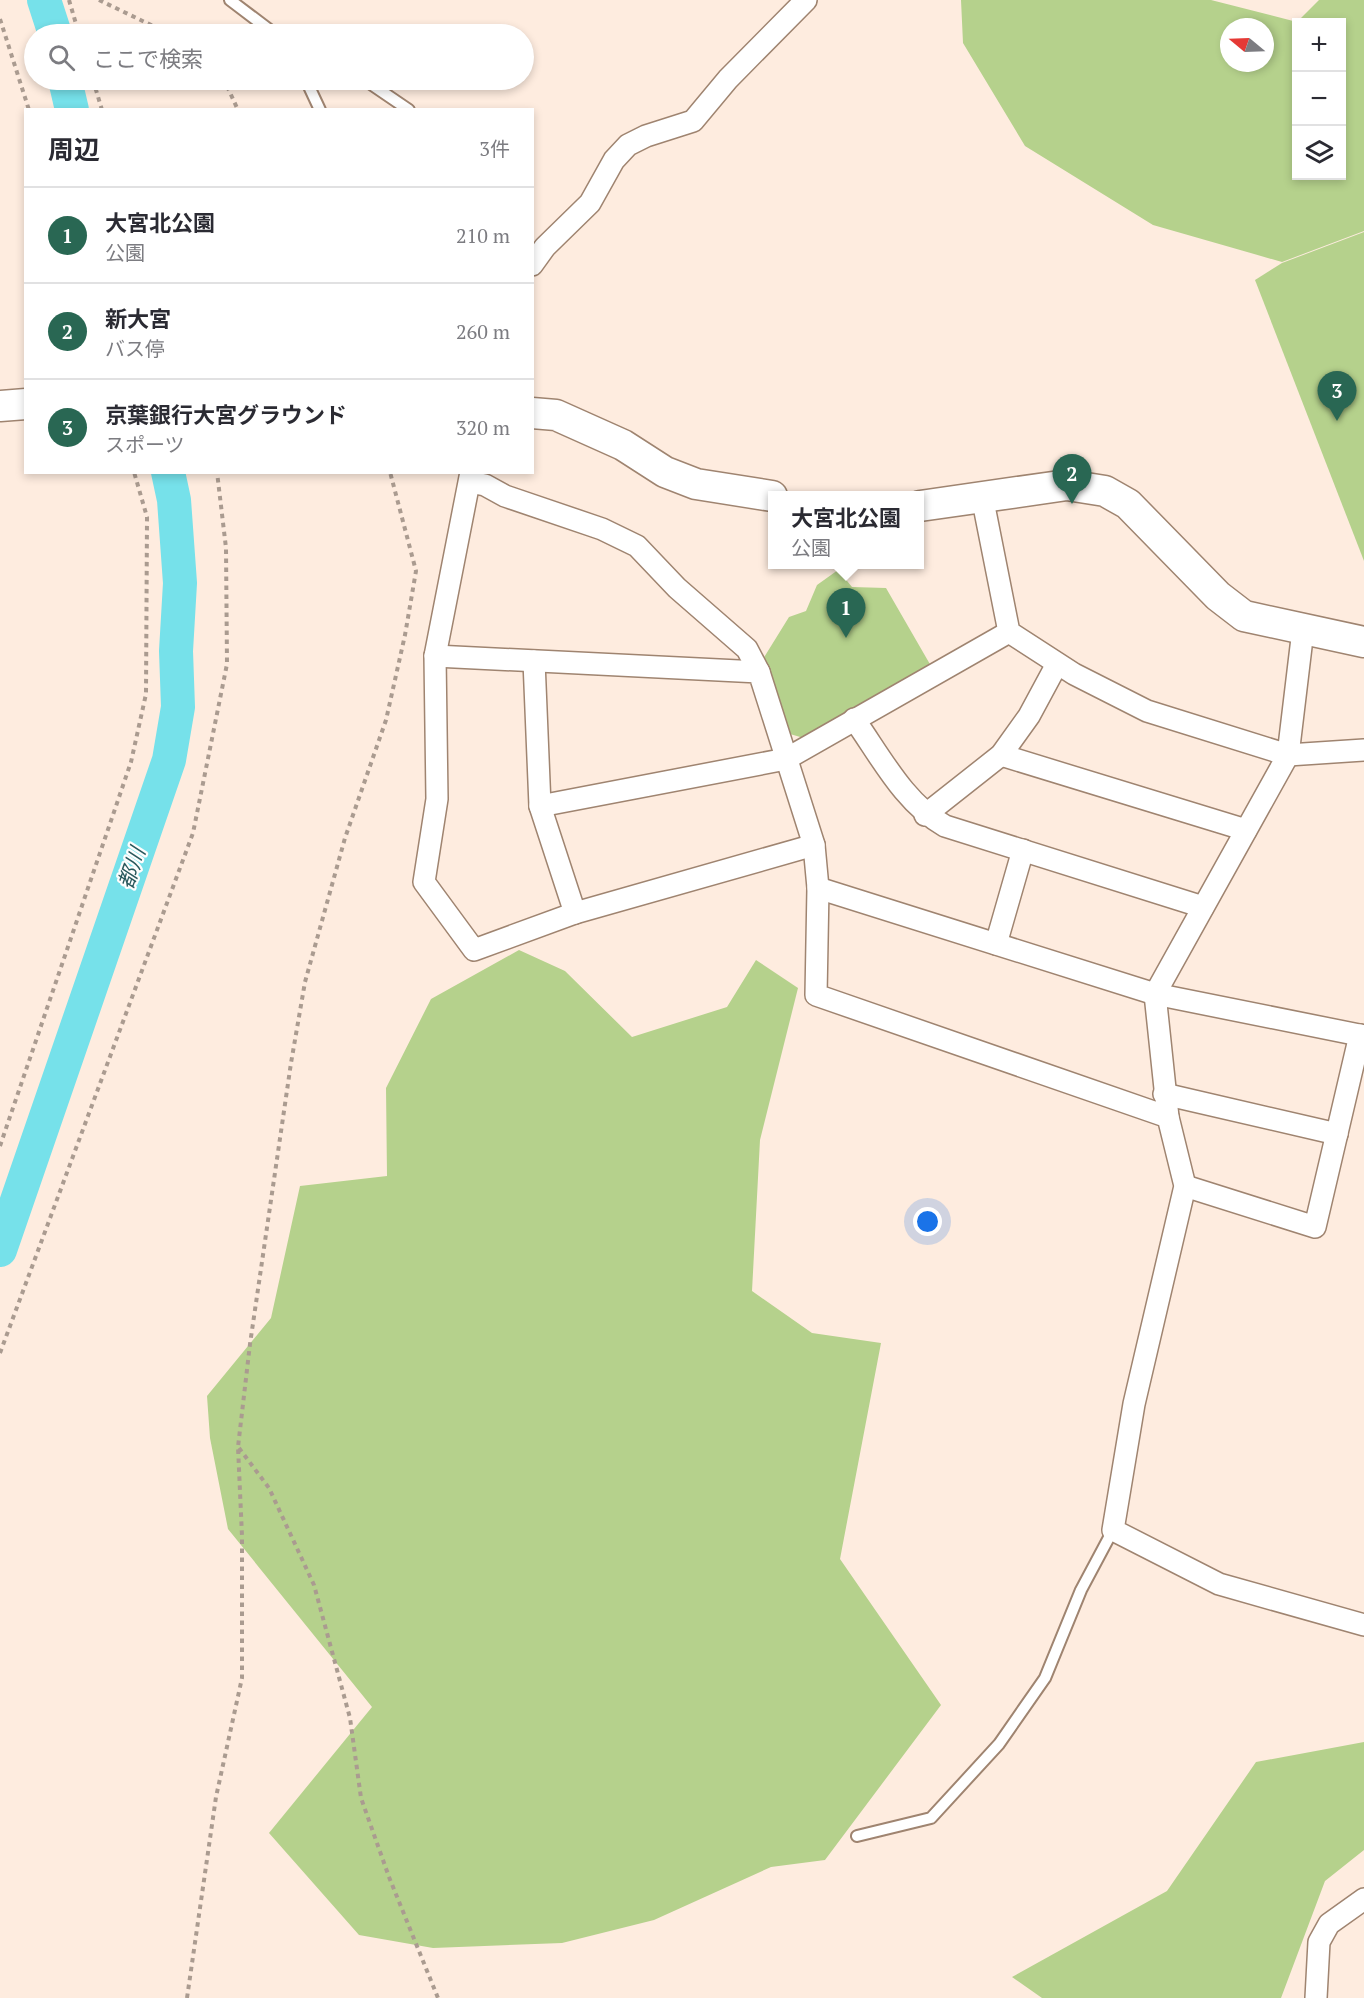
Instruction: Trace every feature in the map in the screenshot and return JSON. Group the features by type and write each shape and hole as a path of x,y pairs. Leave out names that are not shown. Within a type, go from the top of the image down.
{"street":[{"path":"534,262 545,247 590,203 615,160 628,145 646,136 693,121 728,79 806,0"},
{"path":"0,406 24,404"},
{"path":"534,413 556,416 573,423 623,446 665,472 696,484 768,495"},
{"path":"814,845 574,914 474,950 423,882 437,799 435,656 470,477 505,496 602,529 637,546 677,588 747,650 759,672 814,845 818,888 816,995 1168,1116"},
{"path":"924,505 1067,485 1105,491 1128,504 1218,596 1244,616 1364,642"},
{"path":"982,496 1009,632 1057,664 1147,711 1288,755 1364,750"},
{"path":"1303,630 1288,755 1155,994 1164,1094 1185,1186 1134,1404 1113,1530 1219,1584 1364,1625"},
{"path":"540,806 786,759 1009,632"},
{"path":"435,656 759,672"},
{"path":"534,661 540,806 574,914"},
{"path":"926,815 1001,755 1029,716 1057,664"},
{"path":"854,719 913,803 926,815 945,826 1203,907"},
{"path":"1001,755 1246,830"},
{"path":"996,944 1023,850"},
{"path":"818,888 1155,994 1362,1035 1315,1227 1185,1186"},
{"path":"1164,1094 1337,1134"},
{"path":"1316,1998 1319,1942 1329,1924 1364,1899"}],"lane":[{"path":"230,0 262,24"},
{"path":"311,90 319,108"},
{"path":"380,90 406,108"},
{"path":"857,1836 931,1818 999,1744 1022,1715 1045,1678 1081,1590 1113,1530"}],"path":[{"path":"69,0 76,24"},
{"path":"99,0 149,24"},
{"path":"0,19 28,108"},
{"path":"96,90 101,108"},
{"path":"229,90 237,108"},
{"path":"0,1146 131,762 146,694 147,517 135,474"},
{"path":"0,1353 193,833 227,664 226,548 218,474"},
{"path":"187,1998 216,1797 242,1678 242,1536 238,1447 250,1344 305,982 345,838 386,720 405,635 416,571 391,474"},
{"path":"238,1447 269,1488 314,1584 350,1718 361,1798 389,1877 438,1998"}],"green space":[{"path":"961,0 1211,0 1292,21 1292,180 1346,180 1346,18 1301,18 1319,0 1364,0 1364,231 1282,262 1153,225 1025,146 963,43"},
{"path":"1364,232 1364,561 1255,280 1282,263"},
{"path":"838,570 852,587 886,588 931,666 807,739 790,734 763,659 789,617 806,611 817,585"},
{"path":"519,950 565,971 632,1037 727,1007 756,960 798,988 760,1140 752,1291 812,1333 881,1343 840,1559 941,1705 825,1860 771,1867 654,1920 562,1943 433,1948 359,1935 269,1833 372,1707 228,1529 210,1438 207,1396 271,1318 300,1186 387,1176 386,1088 431,999"},
{"path":"1364,1742 1364,1850 1325,1881 1281,1998 1042,1998 1012,1977 1167,1891 1256,1762"}],"waterway":[{"name":"都川","path":"44,0 52,24"},
{"name":"都川","path":"67,90 72,108"},
{"name":"都川","path":"0,1250 169,760 178,707 176,651 180,583 174,500 168,474"}],"place":[{"name":"京葉銀行大宮グラウンド","path":"1337,421"},
{"name":"新大宮","path":"1072,504"},
{"name":"大宮北公園","path":"846,638"}]}
